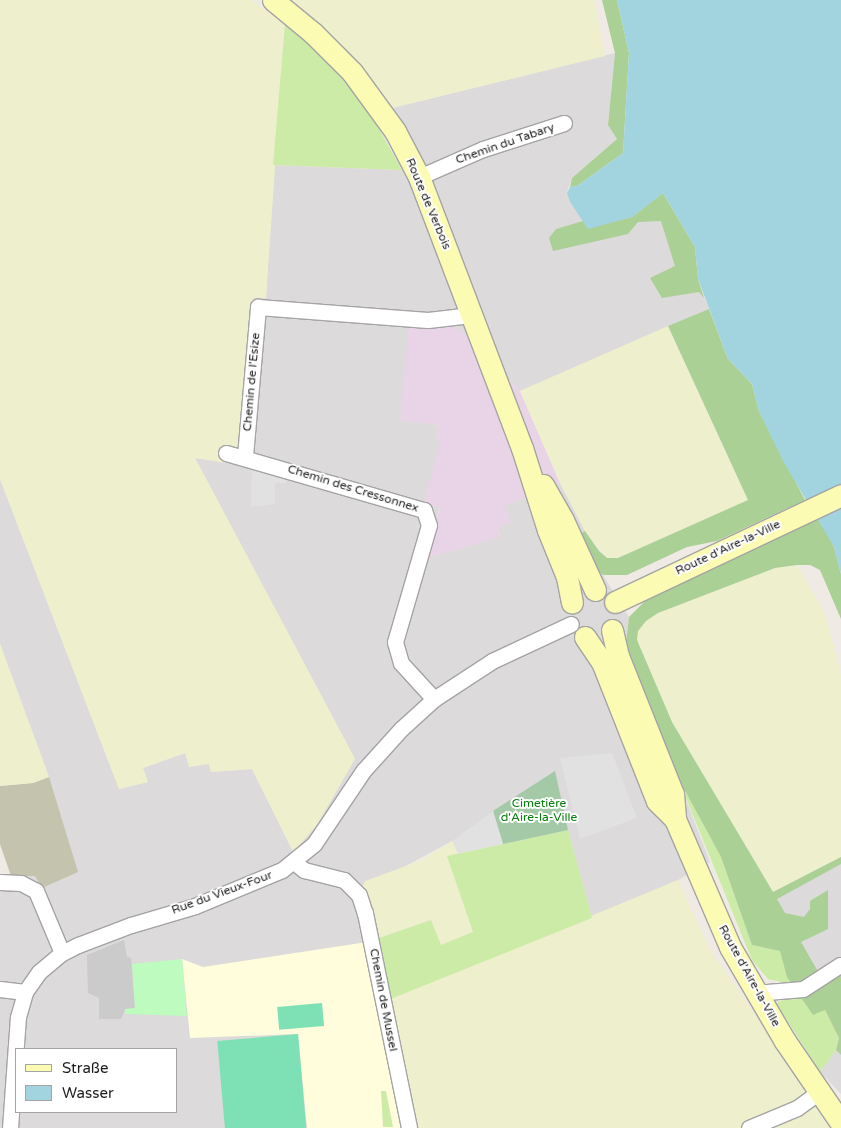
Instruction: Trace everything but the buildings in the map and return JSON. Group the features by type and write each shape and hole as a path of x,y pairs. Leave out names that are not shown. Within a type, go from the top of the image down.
{"main road":[{"name":"Route de Verbois","path":"273,0 313,33 352,72 395,131 419,177 522,448 548,530 567,577 576,621"},
{"name":"Route de Verbois","path":"522,448 563,520 595,590"},
{"name":"Route d'Aire-la-Ville","path":"614,602 841,495"},
{"path":"595,590 603,592 614,602 618,614 612,630 603,637 576,621 578,595 595,590"},
{"name":"Route d'Aire-la-Ville","path":"576,621 602,662 657,800 675,819"},
{"name":"Route d'Aire-la-Ville","path":"612,630 618,656 673,794 675,819 730,947 755,993 819,1092 841,1122"}],"street":[{"name":"Chemin du Tabary","path":"419,177 482,149 564,123"},
{"name":"Chemin de l'Esize","path":"246,456 258,308 420,319 471,315"},
{"name":"Chemin des Cressonnex","path":"226,453 246,456 424,510 429,525 395,642 401,663 434,699"},
{"name":"Rue du Vieux-Four","path":"16,1048 18,1017 25,992 39,972 62,953 131,924 249,885 294,862 319,837 368,766 434,699 492,661 576,621"},
{"name":"Chemin de Mussel","path":"294,862 304,870 344,880 359,895 365,913 408,1128"},
{"path":"0,882 21,883 36,891 62,953"},
{"path":"755,993 803,989 840,965"},
{"path":"0,989 25,992"},
{"name":"Rue du Vieux-Four","path":"10,1128 15,1059"},
{"path":"749,1128 797,1108 819,1092"}],"shaded area":[{"path":"0,0 251,0 285,24 266,298 254,298 239,465 195,458 355,759 317,825 293,852 252,769 211,772 209,764 189,767 185,753 143,768 148,782 119,789 0,479"},
{"path":"291,0 594,0 605,56 392,108 362,68"},
{"path":"615,53 608,125 617,139 572,178 567,192 570,202 588,228 663,193 709,309 520,391 462,332 401,420 439,425 437,440 441,444 424,503 440,507 424,559 500,536 497,528 504,506 560,483 585,531 579,535 595,569 603,575 629,617 626,643 710,862 678,880 592,918 568,830 458,853 452,841 402,868 376,939 414,1128 0,1128 0,881 11,875 0,786 33,783 49,777 0,644 0,479 119,789 148,782 143,768 185,753 209,764 211,772 252,769 293,851 355,759 195,458 239,464 254,297 266,298 273,165 423,171 406,130 392,108"},
{"path":"409,325 452,327 462,332 520,391 560,483 504,506 511,522 497,528 500,537 424,559 440,508 424,503 440,444 437,440 439,425 400,420"},
{"path":"668,326 748,500 618,558 607,558 585,531 560,483 520,391"},
{"path":"252,465 286,475 286,483 275,483 275,504 251,507"},
{"path":"797,565 825,614 841,675 841,857 773,892 672,722 637,640 638,631 646,621 658,613 775,568"},
{"path":"0,644 49,777 33,783 0,786"},
{"path":"612,753 637,818 580,839 560,758"},
{"path":"49,777 78,872 42,888 35,876 11,876 0,844 0,786 33,783"},
{"path":"493,811 503,844 458,853 452,841"},
{"path":"452,841 458,853 447,856 473,932 441,945 431,920 376,939 362,887 365,881 422,860"},
{"path":"841,857 841,1016 773,892"},
{"path":"678,880 710,950 833,1128 414,1128 388,1000"},
{"path":"124,940 127,957 131,958 135,1008 125,1010 121,1019 99,1019 99,998 88,993 87,955"},
{"path":"367,942 405,1128 307,1128 298,1034 190,1038 182,959 203,967"},
{"path":"836,1050 841,1055 841,1094 820,1072"}],"green space":[{"path":"602,0 617,0 629,53 623,153 577,186 570,187 572,178 617,139 608,125 615,53"},
{"path":"285,24 323,57 350,88 374,120 402,170 273,165"},
{"path":"663,193 695,247 698,279 704,298 699,292 662,298 650,278 675,266 661,221 638,222 628,234 553,251 549,238 556,229 583,221 588,228 632,217"},
{"path":"709,309 728,359 752,384 759,411 805,500 717,541 687,547 627,575 603,575 595,569 578,535 585,531 599,551 607,558 618,558 748,500 668,326"},
{"path":"819,518 834,547 841,574 841,619 820,570 810,565 797,565 775,568 658,613 646,621 638,631 637,640 672,722 773,892 841,857 841,864 777,899 785,913 804,917 810,909 810,901 828,890 828,929 801,942 824,982 841,973 841,1055 836,1050 839,1038 825,1010 813,1015 787,977 780,951 752,945 721,857 677,776 626,643 629,617 645,601 775,536"},
{"name":"Cimetière d'Aire-la-Ville","path":"555,771 568,830 503,844 493,811"},
{"path":"677,776 721,857 752,945 780,951 791,984 768,979 752,960"},
{"path":"568,830 592,918 388,1000 376,939 431,920 441,945 473,932 447,856"},
{"path":"182,959 187,1016 125,1014 125,1009 135,1008 132,964"},
{"path":"798,993 825,1010 839,1038 836,1050 820,1072 776,1003"},
{"path":"322,1003 324,1026 279,1030 277,1007"},
{"path":"298,1034 306,1128 225,1128 217,1041"},
{"path":"381,1091 386,1091 393,1127 383,1127"}],"water":[{"path":"617,0 841,0 841,574 834,547 783,461 759,411 752,384 728,359 698,279 695,247 663,193 632,217 588,229 570,202 567,193 570,187 577,186 623,153 629,53"}]}
